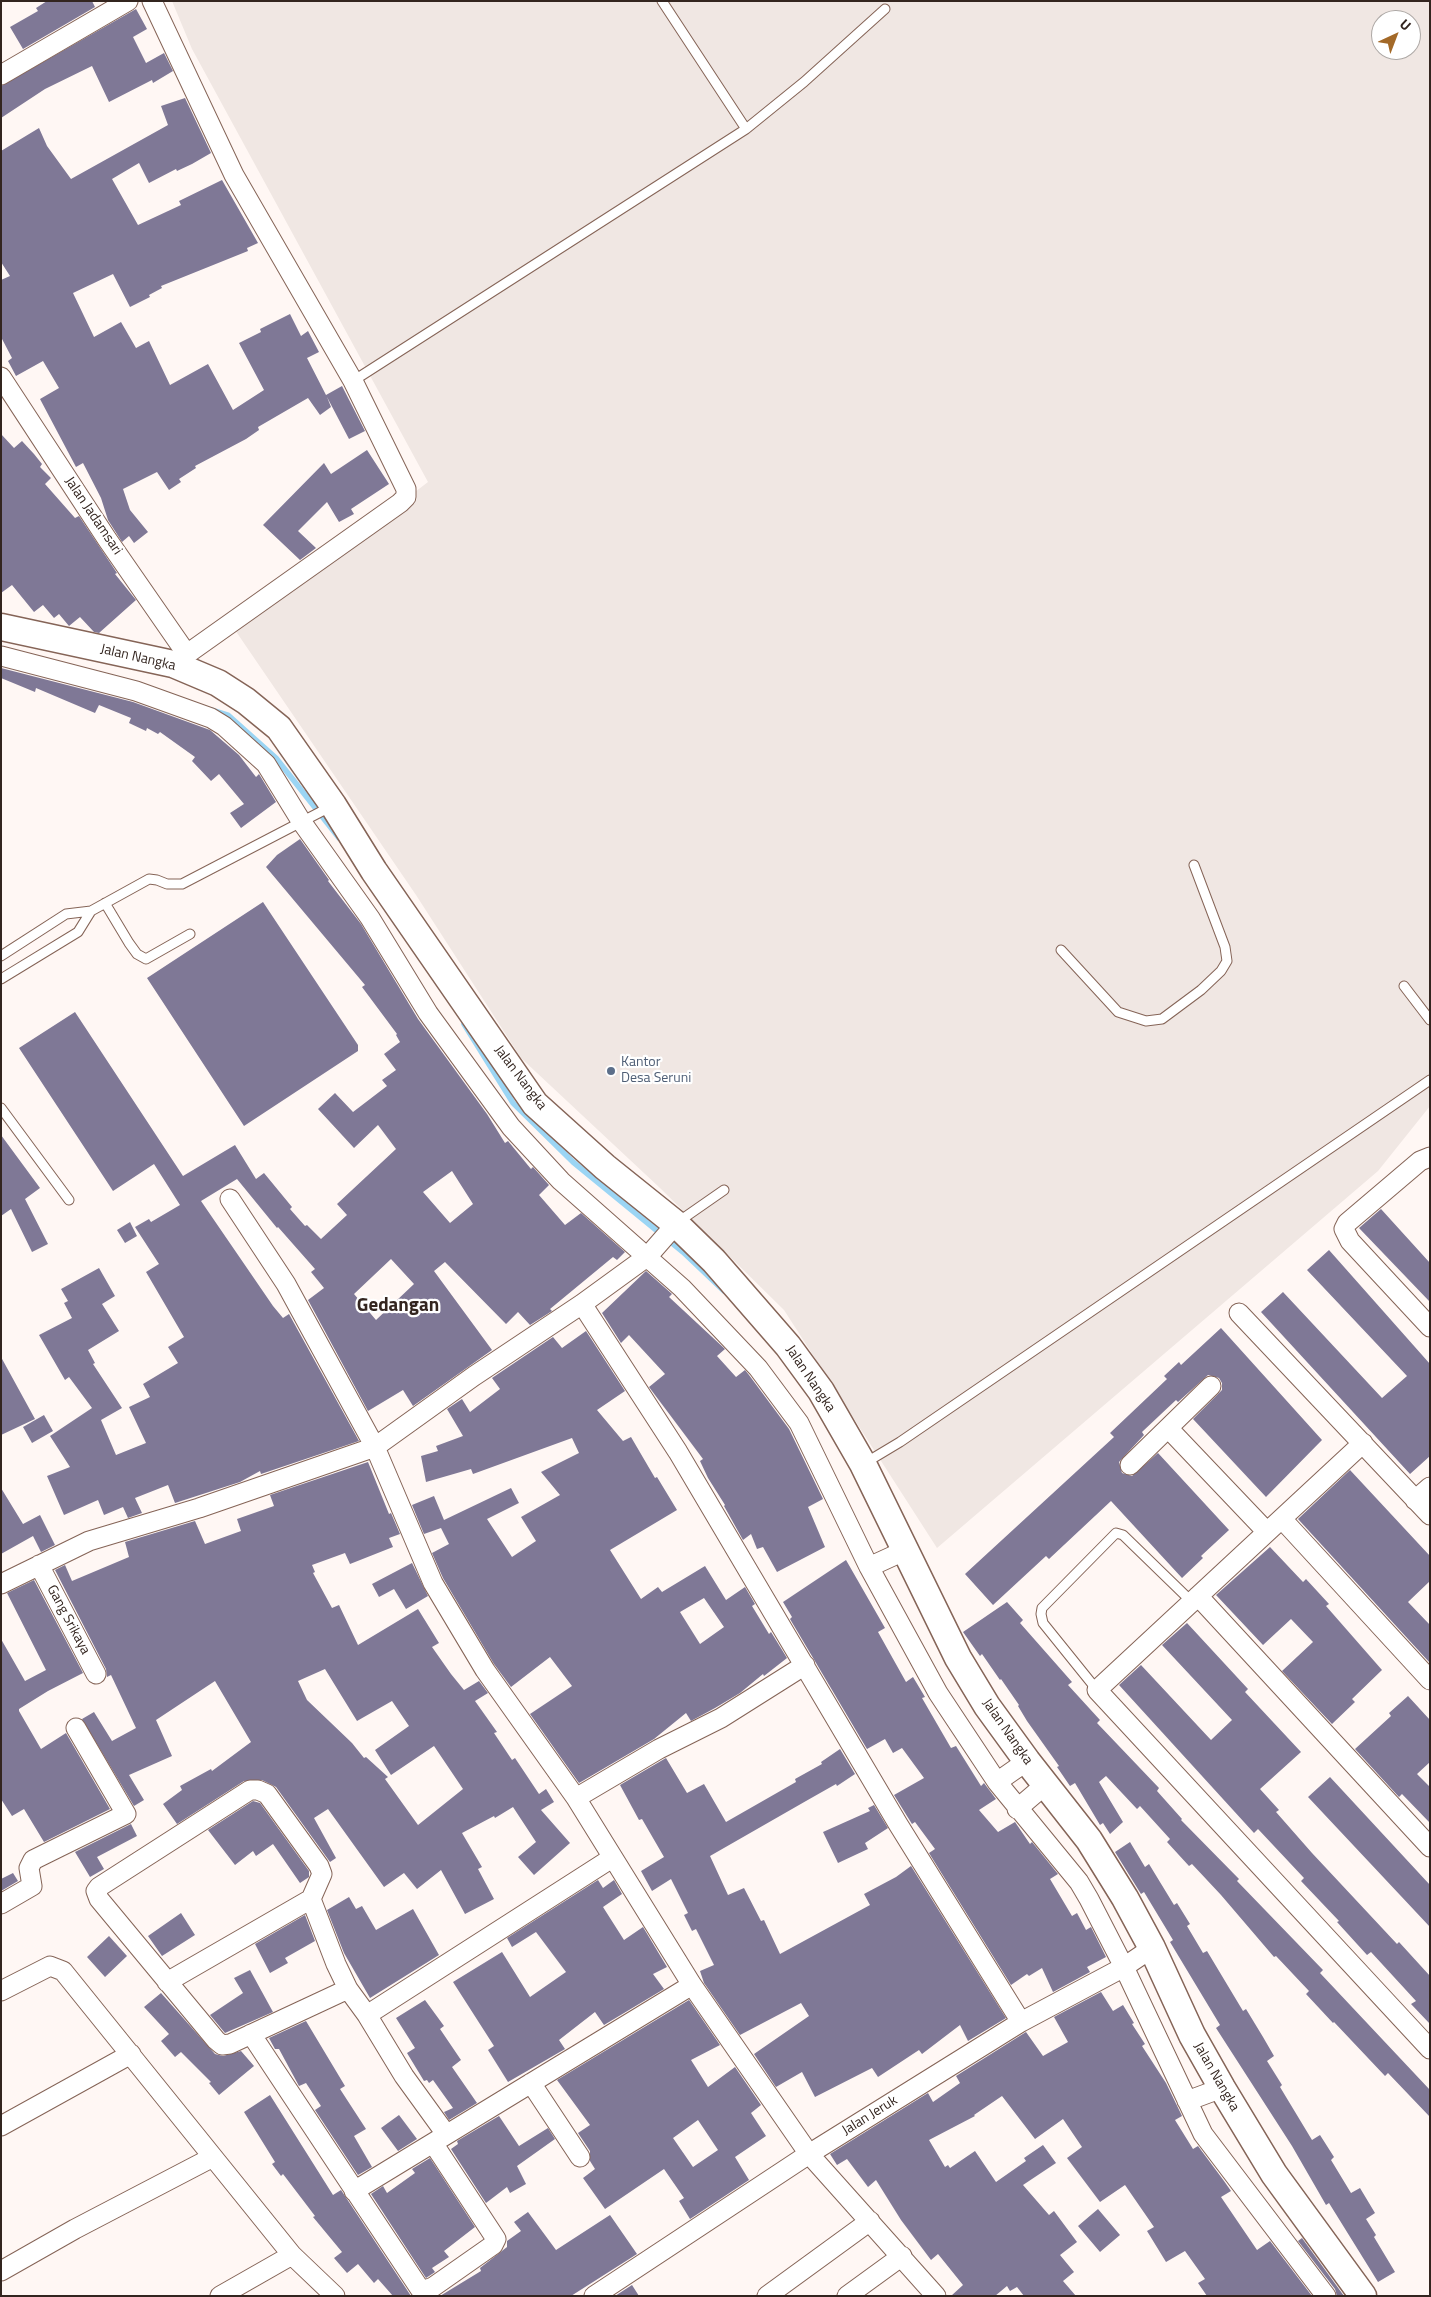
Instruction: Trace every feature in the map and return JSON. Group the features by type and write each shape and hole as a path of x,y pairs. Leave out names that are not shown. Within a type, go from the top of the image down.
{"street":[{"path":"1,75 128,1"},
{"path":"152,1 234,174 353,381 406,489 406,497 180,659"},
{"name":"Jalan Jadamsari","path":"1,377 108,539 180,659"},
{"name":"Jalan Nangka","path":"1,627 71,643 180,659 246,701 278,728 330,807 535,1104 605,1167 661,1242 714,1261 788,1346 821,1392 863,1464 902,1552 958,1658 987,1706 1044,1786 1089,1840 1125,1898 1220,2089 1274,2174 1363,2296"},
{"path":"1,656 136,691 212,718 224,726 266,764 370,918 428,1013 511,1127 561,1181 661,1242 682,1288 758,1368 799,1422 938,1693 999,1780 1079,1882 1126,1966 1213,2149 1326,2296"},
{"path":"1430,1157 1420,1162 1346,1223 1344,1229 1350,1241 1430,1327"},
{"path":"230,1198 286,1284 375,1447 433,1583 485,1670 576,1798 692,1985 809,2154 936,2296"},
{"path":"1,1584 89,1540 199,1508 375,1447 474,1376 582,1304 661,1242"},
{"path":"582,1304 678,1452 948,1906 1021,2022"},
{"path":"1240,1313 1430,1515"},
{"path":"1130,1465 1211,1386"},
{"path":"1168,1428 1267,1532"},
{"path":"1362,1443 1097,1690 1430,2050"},
{"path":"1415,1500 1430,1486"},
{"path":"1282,1519 1430,1680"},
{"path":"872,1566 902,1552"},
{"name":"Gang Srikaya","path":"39,1565 96,1674"},
{"path":"1195,1599 1430,1847"},
{"path":"576,1798 659,1749 721,1718 805,1665"},
{"path":"1,1904 32,1886 29,1868 33,1860 126,1814 76,1728"},
{"path":"999,1780 1026,1762"},
{"path":"1020,1806 1044,1786"},
{"path":"168,1982 311,1899 322,1874 319,1866 267,1794 258,1790 250,1790 99,1887 96,1891 99,1899 216,2040 222,2045 230,2044 348,1989"},
{"path":"367,2015 612,1858"},
{"path":"251,2034 420,2288 425,2290 433,2287 493,2245 496,2239 440,2139 367,2015 348,1989 336,1964 311,1899"},
{"name":"Jalan Jeruk","path":"594,2296 809,2154 1021,2022 1126,1966 1150,1949"},
{"path":"1,1991 50,1966 63,1971 292,2255 335,2296"},
{"path":"354,2191 692,1985"},
{"path":"1,2126 130,2054"},
{"path":"531,2083 580,2157"},
{"path":"1190,2100 1220,2089"},
{"path":"1,2271 214,2157"},
{"path":"767,2296 870,2221"},
{"path":"220,2296 292,2255"},
{"path":"847,2296 902,2256"}],"lane":[{"path":"662,1 746,129"},
{"path":"353,381 746,129 804,82 886,9"},
{"path":"1,956 66,914 91,911 149,879 167,884 182,884 330,807"},
{"path":"1061,950 1118,1012 1146,1021 1162,1019 1201,990 1221,971 1227,960 1225,946 1194,865"},
{"path":"105,903 128,943 137,954 146,959 190,934"},
{"path":"1,979 78,932 91,911"},
{"path":"1404,986 1430,1020"},
{"path":"863,1464 900,1442 1430,1080"},
{"path":"1,1108 69,1200"},
{"path":"661,1242 724,1190"},
{"path":"1097,1690 1044,1623 1041,1614 1042,1608 1116,1533 1123,1535 1195,1599"}],"shaded area":[{"path":"172,1 1430,1 1430,1106 1378,1171 937,1548 784,1310 660,1188 521,1058 416,895 235,630 428,482 192,49"}],"building":[{"path":"47,1 92,1 95,7 23,49 10,27 38,11 36,8"},
{"path":"136,9 147,29 133,37 146,63 164,53 173,71 153,83 152,80 109,102 92,66 45,89 1,118 1,86"},
{"path":"185,98 211,153 192,164 177,171 176,169 149,183 139,163 112,179 138,225 181,205 179,201 222,180 258,243 247,248 248,251 161,286 162,288 149,295 150,297 130,307 113,274 73,293 94,337 121,322 136,348 149,341 170,385 208,364 233,410 264,390 239,343 261,332 260,329 290,314 301,336 308,331 319,352 307,358 326,395 342,386 365,431 349,439 327,397 331,407 320,415 308,398 258,427 259,430 246,439 195,466 196,468 179,479 181,482 169,490 157,472 123,489 130,510 148,532 134,543 129,536 122,542 108,520 101,498 83,463 76,467 40,399 59,388 43,361 16,376 8,361 12,358 1,337 1,280 10,276 1,262 1,151 39,128 47,146 71,179 168,125 161,106"},
{"path":"1,434 14,448 22,441 34,454 42,464 40,467 51,478 45,484 75,518 79,516 117,573 115,574 136,600 99,633 94,632 80,617 69,626 59,614 54,618 43,605 34,612 12,585 1,593"},
{"path":"367,450 389,484 351,509 354,514 339,522 327,502 298,531 316,548 300,560 263,525 324,463 331,474"},
{"path":"1,668 133,702 210,730 239,755 256,777 259,774 276,802 241,828 230,813 244,804 219,774 211,781 192,761 195,757 160,732 158,734 147,728 146,731 129,723 131,718 99,705 95,713 36,688 35,692 1,678"},
{"path":"300,839 328,881 361,924 418,1019 487,1114 505,1143 508,1141 531,1169 533,1167 549,1185 539,1195 565,1225 581,1213 625,1252 617,1260 613,1257 550,1309 552,1311 530,1325 518,1312 506,1324 445,1262 434,1271 492,1350 413,1406 403,1390 368,1411 308,1300 324,1288 311,1272 315,1269 277,1228 237,1179 201,1201 273,1306 283,1318 289,1314 359,1441 261,1474 260,1471 240,1482 175,1503 168,1485 135,1498 142,1513 128,1518 123,1507 104,1515 98,1500 64,1515 47,1476 70,1467 50,1436 92,1408 69,1377 65,1380 39,1335 72,1318 64,1303 68,1301 61,1289 99,1268 115,1296 102,1304 119,1331 88,1350 95,1363 93,1364 122,1408 101,1420 116,1455 146,1443 129,1407 150,1397 143,1384 178,1363 168,1347 184,1337 146,1272 159,1264 135,1227 149,1219 151,1222 180,1205 154,1164 113,1191 19,1048 75,1012 183,1176 235,1145 256,1179 264,1173 292,1207 290,1209 305,1226 307,1225 321,1239 347,1215 337,1204 396,1149 378,1125 354,1148 318,1109 335,1093 353,1112 387,1086 382,1080 396,1070 384,1054 400,1042 397,1034 362,987 365,985 266,867 277,855","holes":["452,1171 473,1204 450,1223 423,1192","391,1259 414,1284 376,1320 354,1294"]},
{"path":"263,902 358,1045 358,1051 244,1126 147,978"},
{"path":"1,1135 40,1188 25,1199 48,1244 32,1252 11,1209 1,1216"},
{"path":"1381,1209 1430,1263 1430,1302 1359,1228"},
{"path":"130,1222 137,1236 125,1243 117,1230"},
{"path":"1329,1250 1430,1364 1430,1456 1410,1474 1261,1312 1283,1292 1382,1398 1407,1376 1307,1270"},
{"path":"646,1271 672,1294 669,1297 725,1349 717,1356 736,1377 745,1370 789,1429 823,1499 808,1507 825,1547 777,1572 763,1547 757,1549 751,1534 743,1540 725,1505 708,1478 700,1461 703,1459 649,1387 665,1374 629,1335 621,1343 602,1313"},
{"path":"1221,1328 1322,1440 1266,1497 1193,1419 1222,1390 1222,1383 1219,1378 1208,1375 1178,1402 1176,1400 1142,1432 1144,1435 1119,1462 1122,1473 1132,1476 1158,1453 1229,1530 1201,1556 1203,1558 1182,1578 1111,1501 1049,1559 1046,1556 993,1605 965,1574 1114,1437 1110,1433 1167,1379 1164,1376 1179,1362 1181,1365"},
{"path":"586,1331 625,1391 597,1410 623,1441 631,1437 655,1478 657,1477 677,1510 610,1550 641,1599 658,1587 662,1592 705,1566 726,1600 745,1587 755,1604 752,1606 769,1634 771,1632 787,1658 764,1676 763,1674 740,1693 691,1721 686,1713 654,1739 579,1783 530,1714 572,1686 550,1657 511,1687 494,1664 443,1578 432,1553 449,1544 441,1528 424,1534 412,1505 434,1496 444,1520 511,1488 519,1503 487,1519 512,1557 536,1541 521,1517 560,1495 541,1472 579,1453 572,1438 473,1474 471,1469 426,1482 421,1456 438,1451 436,1446 463,1436 447,1409 462,1399 470,1412 500,1389 492,1378 553,1337 562,1348","holes":["704,1598 724,1627 700,1644 680,1612"]},
{"path":"1,1357 35,1419 1,1435"},
{"path":"44,1415 53,1431 32,1443 23,1427"},
{"path":"368,1462 389,1514 391,1513 400,1534 389,1538 393,1547 350,1564 345,1553 312,1565 315,1572 313,1573 332,1608 339,1605 358,1645 418,1609 439,1643 432,1647 464,1690 479,1681 488,1693 475,1701 497,1732 494,1733 512,1760 515,1758 539,1794 546,1789 554,1802 541,1810 570,1843 534,1875 518,1857 536,1842 513,1807 495,1818 494,1816 462,1833 482,1867 478,1869 494,1899 465,1914 441,1870 417,1889 404,1873 384,1887 328,1809 314,1818 336,1858 330,1862 276,1787 262,1780 244,1781 177,1824 163,1804 182,1790 180,1786 211,1769 212,1771 251,1742 215,1681 156,1720 172,1756 129,1775 144,1800 134,1806 82,1719 94,1712 112,1741 136,1728 111,1675 107,1677 106,1669 55,1570 65,1565 72,1581 129,1557 125,1542 195,1521 205,1544 241,1531 237,1519 274,1506 270,1495","holes":["325,1669 357,1721 392,1701 409,1726 375,1750 391,1775 434,1746 463,1789 418,1825 385,1779 388,1777 366,1757 364,1758 352,1743 307,1700 298,1681"]},
{"path":"1350,1470 1430,1556 1430,1581 1408,1602 1430,1625 1430,1663 1298,1519"},
{"path":"1,1488 23,1524 40,1515 55,1545 41,1552 33,1536 1,1554"},
{"path":"1270,1547 1303,1582 1306,1579 1329,1604 1326,1606 1382,1670 1352,1699 1355,1702 1332,1724 1282,1671 1313,1642 1291,1619 1263,1645 1216,1595"},
{"path":"846,1560 885,1628 878,1632 906,1682 913,1677 925,1697 922,1698 951,1748 956,1746 981,1786 984,1783 996,1799 979,1810 998,1832 1015,1822 1030,1844 1032,1842 1058,1874 1050,1879 1072,1916 1077,1913 1086,1930 1091,1927 1106,1957 1087,1967 1090,1972 1053,1992 1042,1968 1029,1976 1027,1974 1011,1985 929,1853 935,1849 915,1822 912,1824 894,1795 924,1778 902,1748 893,1753 885,1739 867,1749 790,1619 792,1617 783,1602"},
{"path":"412,1563 428,1596 406,1609 394,1589 379,1597 372,1584"},
{"path":"34,1580 83,1673 48,1691 19,1709 19,1711 41,1749 66,1733 110,1809 44,1842 24,1809 12,1816 1,1799 1,1639 25,1681 46,1670 7,1593"},
{"path":"1007,1602 1023,1620 1020,1623 1072,1682 1068,1685 1100,1720 1097,1723 1159,1788 1157,1791 1181,1820 1239,1879 1237,1881 1323,1970 1320,1973 1430,2090 1430,2117 1388,2073 1385,2076 1333,2023 1306,1994 1309,1991 1276,1956 1274,1957 1221,1895 1192,1864 1189,1866 1167,1842 1170,1839 1140,1806 1137,1809 1106,1776 1099,1782 1123,1822 1110,1834 1103,1823 1100,1825 1075,1783 1070,1786 1057,1767 1059,1766 1027,1721 1019,1705 1001,1679 982,1654 980,1656 963,1632"},
{"path":"1187,1623 1248,1689 1245,1692 1301,1752 1260,1789 1279,1810 1276,1812 1312,1853 1397,1944 1399,1942 1430,1976 1430,2024 1411,2004 1416,2001 1371,1952 1367,1955 1337,1922 1339,1921 1301,1881 1304,1878 1258,1829 1254,1833 1119,1685 1141,1665 1211,1740 1232,1720 1162,1645"},
{"path":"1408,1696 1430,1720 1430,1762 1417,1774 1430,1787 1430,1823 1402,1794 1399,1797 1355,1749 1391,1716 1389,1713"},
{"path":"840,1749 855,1774 837,1786 836,1784 710,1856 728,1895 744,1888 761,1921 764,1920 780,1954 870,1905 864,1894 896,1877 911,1866 1006,2018 968,2041 960,2025 922,2054 919,2050 878,2077 872,2068 815,2097 802,2072 776,2087 754,2054 809,2016 801,2003 740,2035 704,1983 700,1971 714,1965 696,1929 692,1931 684,1915 688,1913 671,1879 652,1891 641,1871 664,1857 642,1819 639,1820 620,1785 666,1758 687,1793 704,1784 726,1822 796,1782 795,1779 822,1764 821,1762"},
{"path":"1330,1777 1430,1885 1430,1927 1308,1797"},
{"path":"253,1801 260,1803 309,1871 309,1877 300,1883 273,1844 256,1856 253,1851 235,1865 208,1830"},
{"path":"874,1805 888,1828 865,1843 868,1849 838,1863 823,1832 870,1811 868,1808"},
{"path":"131,1824 137,1836 97,1857 104,1869 90,1877 75,1852"},
{"path":"1130,1842 1145,1867 1149,1864 1174,1905 1177,1903 1190,1924 1187,1926 1203,1953 1207,1951 1243,2011 1246,2009 1274,2056 1267,2061 1282,2085 1280,2087 1312,2140 1320,2135 1334,2157 1331,2160 1351,2193 1360,2188 1375,2213 1366,2219 1376,2235 1374,2237 1395,2272 1378,2282 1329,2203 1326,2205 1292,2146 1216,2028 1220,2025 1170,1942 1173,1940 1144,1892 1141,1894 1115,1852"},
{"path":"13,1873 18,1881 1,1891 1,1879"},
{"path":"598,1880 603,1888 614,1880 622,1894 603,1907 624,1940 643,1927 667,1967 653,1974 664,1989 604,2025 595,2012 559,2040 565,2049 508,2082 488,2050 494,2046 453,1982 502,1952 530,1997 566,1972 536,1932 512,1947 507,1938"},
{"path":"349,1897 356,1909 362,1906 376,1930 413,1909 439,1955 370,1998 344,1953 327,1910"},
{"path":"181,1913 195,1935 162,1956 148,1936"},
{"path":"305,1915 315,1941 285,1958 288,1963 270,1973 255,1944"},
{"path":"109,1936 127,1956 105,1977 87,1957"},
{"path":"250,1970 273,2012 225,2033 210,2015 243,1993 234,1978"},
{"path":"1101,1992 1113,2011 1123,2005 1134,2023 1132,2024 1145,2044 1142,2046 1166,2083 1182,2116 1175,2120 1193,2149 1198,2146 1231,2191 1221,2197 1257,2250 1270,2241 1312,2296 1207,2296 1198,2283 1205,2279 1185,2251 1166,2262 1147,2231 1154,2227 1125,2185 1100,2202 1067,2158 1082,2147 1063,2119 1035,2139 1002,2096 975,2116 929,2140 945,2167 948,2165 950,2168 975,2151 996,2182 1026,2161 1024,2158 1043,2145 1056,2163 1023,2185 1049,2215 1054,2211 1077,2242 1060,2255 1074,2272 1063,2281 1076,2296 1024,2296 1017,2287 1010,2291 1007,2286 995,2296 951,2296 963,2285 938,2254 931,2260 901,2220 876,2180 868,2187 847,2159 837,2165 830,2154 928,2093 933,2102 960,2083 956,2076 1026,2032 1043,2056 1068,2042 1054,2017"},
{"path":"161,1993 215,2054 223,2056 241,2051 254,2066 219,2095 209,2083 211,2082 181,2052 175,2057 161,2041 169,2034 144,2007"},
{"path":"425,2000 444,2026 440,2029 461,2060 452,2067 477,2103 449,2120 444,2112 453,2108 433,2080 429,2083 427,2080 424,2081 407,2053 415,2048 396,2018"},
{"path":"689,2000 720,2045 691,2060 708,2087 735,2067 761,2105 751,2113 766,2136 735,2157 749,2180 690,2219 679,2201 684,2198 664,2169 605,2209 583,2178 595,2169 590,2161 590,2151 578,2133 590,2125 557,2080","holes":["698,2120 718,2150 693,2167 673,2138"]},
{"path":"306,2021 345,2086 340,2089 366,2129 354,2136 372,2167 358,2175 315,2110 321,2106 306,2083 299,2086 279,2049 275,2049 269,2038"},
{"path":"270,2095 333,2195 341,2190 411,2296 393,2296 378,2279 374,2283 358,2264 347,2273 334,2258 342,2252 313,2217 315,2216 283,2174 281,2176 272,2164 275,2162 244,2112"},
{"path":"399,2115 417,2139 398,2151 381,2128"},
{"path":"499,2116 519,2146 548,2128 555,2139 517,2166 526,2184 510,2193 507,2187 486,2203 451,2149 458,2144 457,2141"},
{"path":"430,2158 475,2227 444,2251 449,2257 432,2268 435,2272 426,2278 371,2194 383,2186 387,2193 415,2173 412,2169"},
{"path":"1098,2209 1120,2235 1100,2252 1078,2226"},
{"path":"528,2212 556,2250 610,2215 637,2254 571,2296 440,2296 481,2271 480,2268 507,2247 507,2241 521,2231 514,2222"},
{"path":"1302,2238 1344,2296 1337,2296 1335,2289 1298,2241"},
{"path":"632,2285 639,2296 615,2296"}],"waterway":[{"path":"212,710 228,715 276,758 339,838"},
{"path":"464,1024 513,1103 573,1162 683,1252 724,1291"}],"place":[{"name":"Kantor Desa Seruni","path":"611,1071"}],"district":[{"name":"Gedangan","path":"398,1306"}]}
